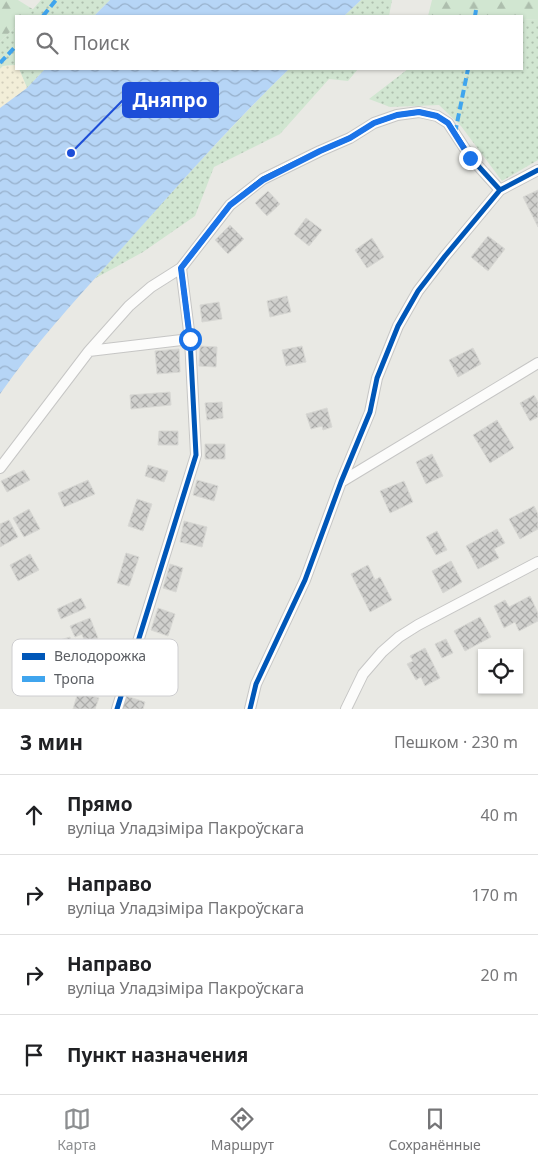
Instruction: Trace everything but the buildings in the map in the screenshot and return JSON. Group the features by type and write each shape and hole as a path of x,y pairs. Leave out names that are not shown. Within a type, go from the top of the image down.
{"street":[{"path":"0,468 89,351 129,306 151,287 181,268 230,205 263,180 350,138 374,123 397,115 419,112 437,116 448,123 470,158 500,190"},
{"path":"250,709 256,684 305,580 341,482 370,412 377,378 398,326 418,291 500,190 538,170"},
{"path":"139,639 196,454 190,339 181,268"},
{"path":"89,351 190,339"},
{"path":"341,482 538,362"},
{"path":"346,709 363,674 382,652 399,637 418,624 538,562"},
{"path":"117,709 121,696"}],"green space":[{"path":"0,0 18,0 34,10 28,15 15,15 15,27 0,42"},
{"path":"41,0 110,0 95,15 28,15"},
{"path":"361,0 392,0 389,15 345,15"},
{"path":"432,0 538,0 538,19 523,20 523,15 428,15"},
{"path":"538,19 538,160 502,181 461,126 439,105 390,107 369,99 407,70 523,70 523,20"},
{"path":"15,27 15,65 3,66 0,69 0,42"},
{"path":"19,70 44,70 27,88"},
{"path":"288,70 357,70 348,81 329,79 280,134 214,167 195,216 143,252 94,279 214,146"}],"sand":[{"path":"15,65 15,70 19,70 27,88 0,108 0,69 3,66"}],"water":[{"path":"110,0 361,0 345,15 95,15"},
{"path":"44,70 288,70 205,156 76,300 29,355 0,394 0,108 27,88"}],"marked path":[{"path":"44,15 56,0"},
{"path":"475,15 476,10"},
{"path":"0,63 15,47"},
{"path":"455,133 468,70"}],"cycle path":[{"path":"139,639 196,455 190,339 181,268 230,205 263,179 350,138 374,123 397,115 419,112 437,116 448,123 471,158 500,190"},
{"path":"250,709 256,684 305,580 341,482 370,412 377,378 398,326 418,291 500,190 538,170"},
{"path":"117,709 121,696"}],"place":[{"name":"Дняпро","path":"71,153"}],"route":[{"path":"190,339 181,268 230,205 263,180 350,138 374,123 397,115 419,112 437,116 448,123 456,132 470,158"}]}
